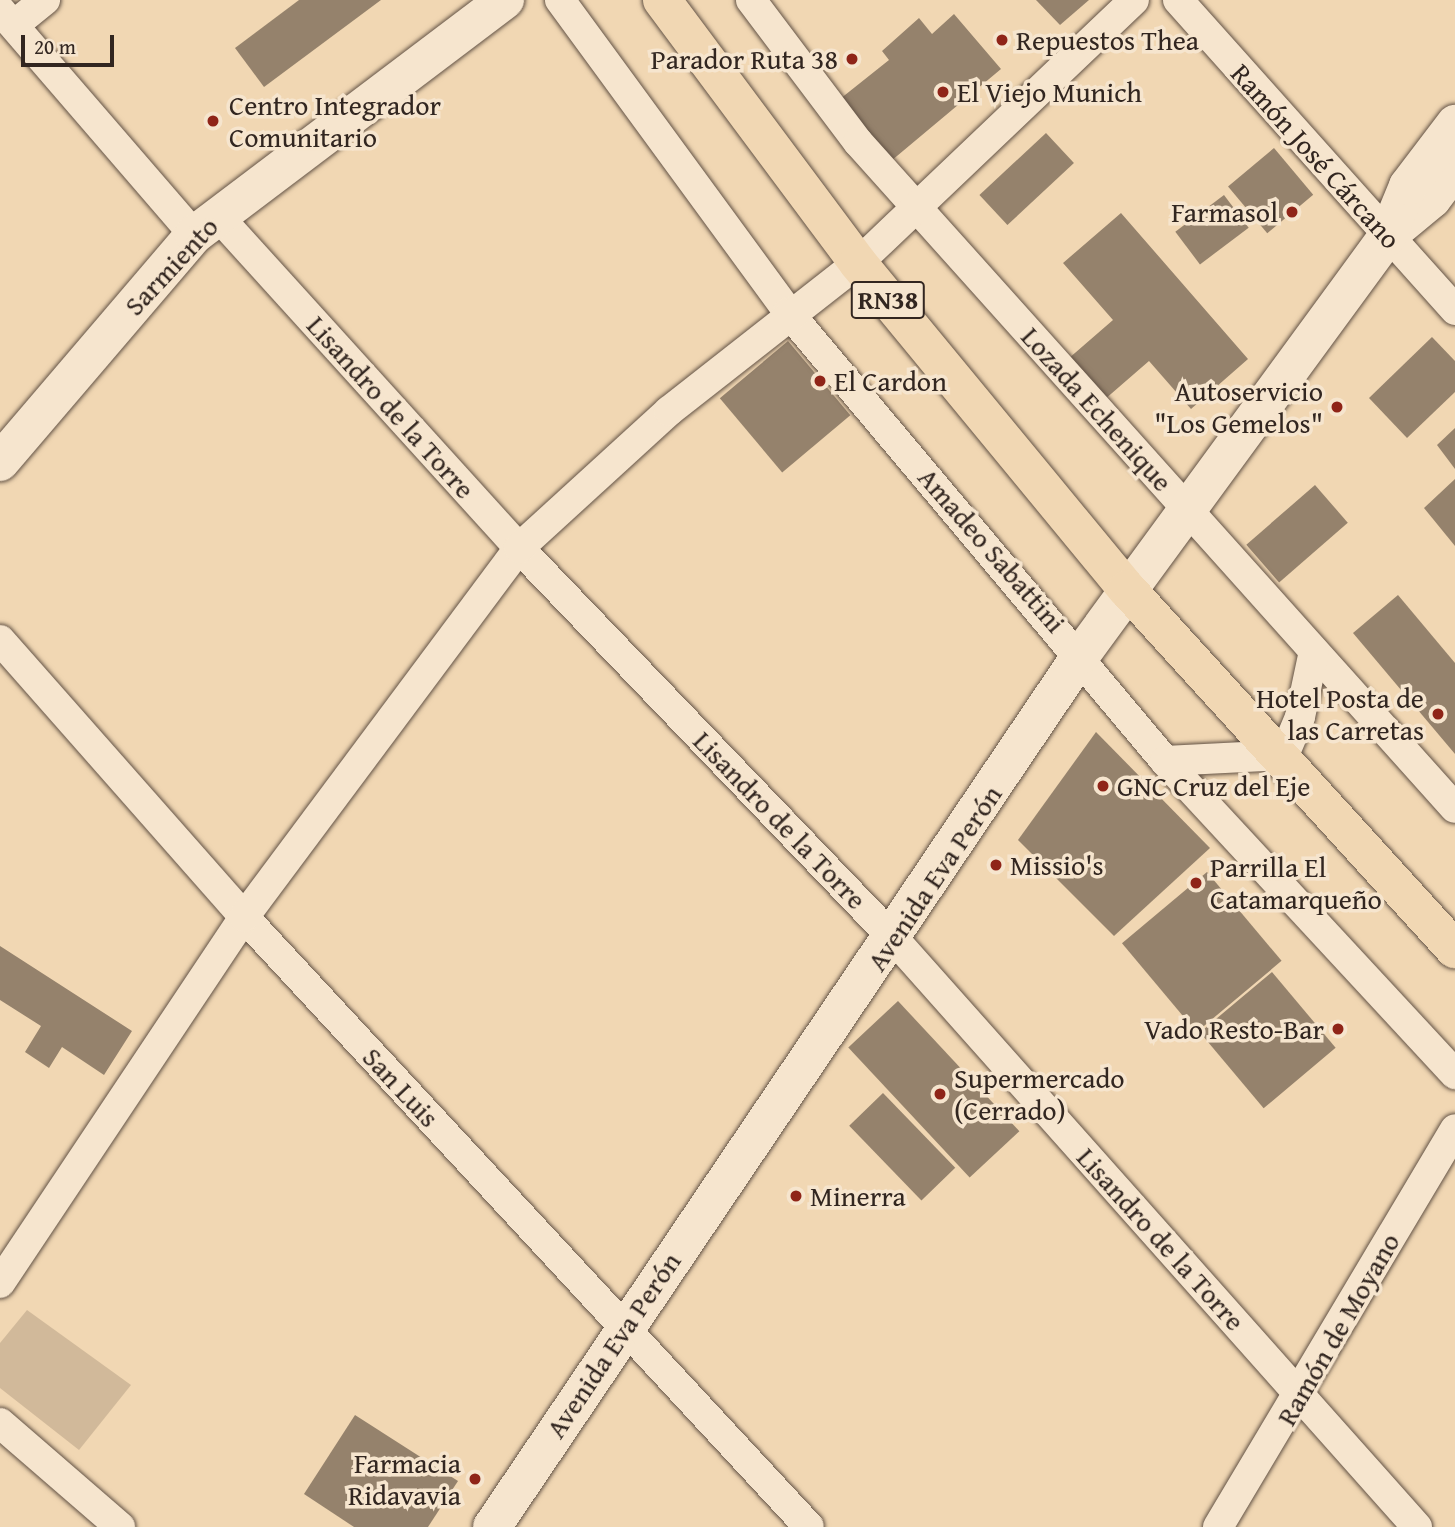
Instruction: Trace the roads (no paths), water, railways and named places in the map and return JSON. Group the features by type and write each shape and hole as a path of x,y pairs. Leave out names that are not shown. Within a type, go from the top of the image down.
{"highway":[{"name":"RN38","path":"662,0 858,263 1127,589 1283,755 1455,948"}],"street":[{"path":"7,17 45,0"},
{"name":"Sarmiento","path":"0,462 206,225 505,0"},
{"name":"Amadeo Sabattini","path":"560,0 788,312 1082,654 1165,761 1455,1074"},
{"name":"Lozada Echenique","path":"751,0 916,209 1188,508 1455,808"},
{"path":"0,1283 244,917 519,548 788,312 858,263 1134,0"},
{"name":"Ramón José Cárcano","path":"1178,0 1455,310"},
{"name":"Lisandro de la Torre","path":"7,17 894,939 1417,1527"},
{"name":"Avenida Eva Perón","path":"1387,237 1408,186 1455,124"},
{"name":"Avenida Eva Perón","path":"492,1527 623,1328 894,939 1127,589 1387,237 1432,199 1455,168"},
{"name":"San Luis","path":"0,640 244,917 809,1527"},
{"path":"1165,761 1283,755 1300,717 1314,651"},
{"name":"Ramón de Moyano","path":"1218,1527 1301,1395 1455,1129"},
{"path":"0,1423 120,1527"}],"place":[{"name":"Repuestos Thea","path":"1002,40"},
{"name":"Parador Ruta 38","path":"852,59"},
{"name":"El Viejo Munich","path":"943,92"},
{"name":"Centro Integrador Comunitario","path":"213,121"},
{"name":"Farmasol","path":"1292,212"},
{"name":"El Cardon","path":"820,381"},
{"name":"Autoservicio \"Los Gemelos\"","path":"1337,407"},
{"name":"Hotel Posta de las Carretas","path":"1438,714"},
{"name":"GNC Cruz del Eje","path":"1103,786"},
{"name":"Missio's","path":"996,865"},
{"name":"Parrilla El Catamarqueño","path":"1196,883"},
{"name":"Vado Resto-Bar","path":"1338,1029"},
{"name":"Supermercado (Cerrado)","path":"940,1094"},
{"name":"Minerra","path":"796,1196"},
{"name":"Farmacia Ridavavia","path":"475,1479"}]}
